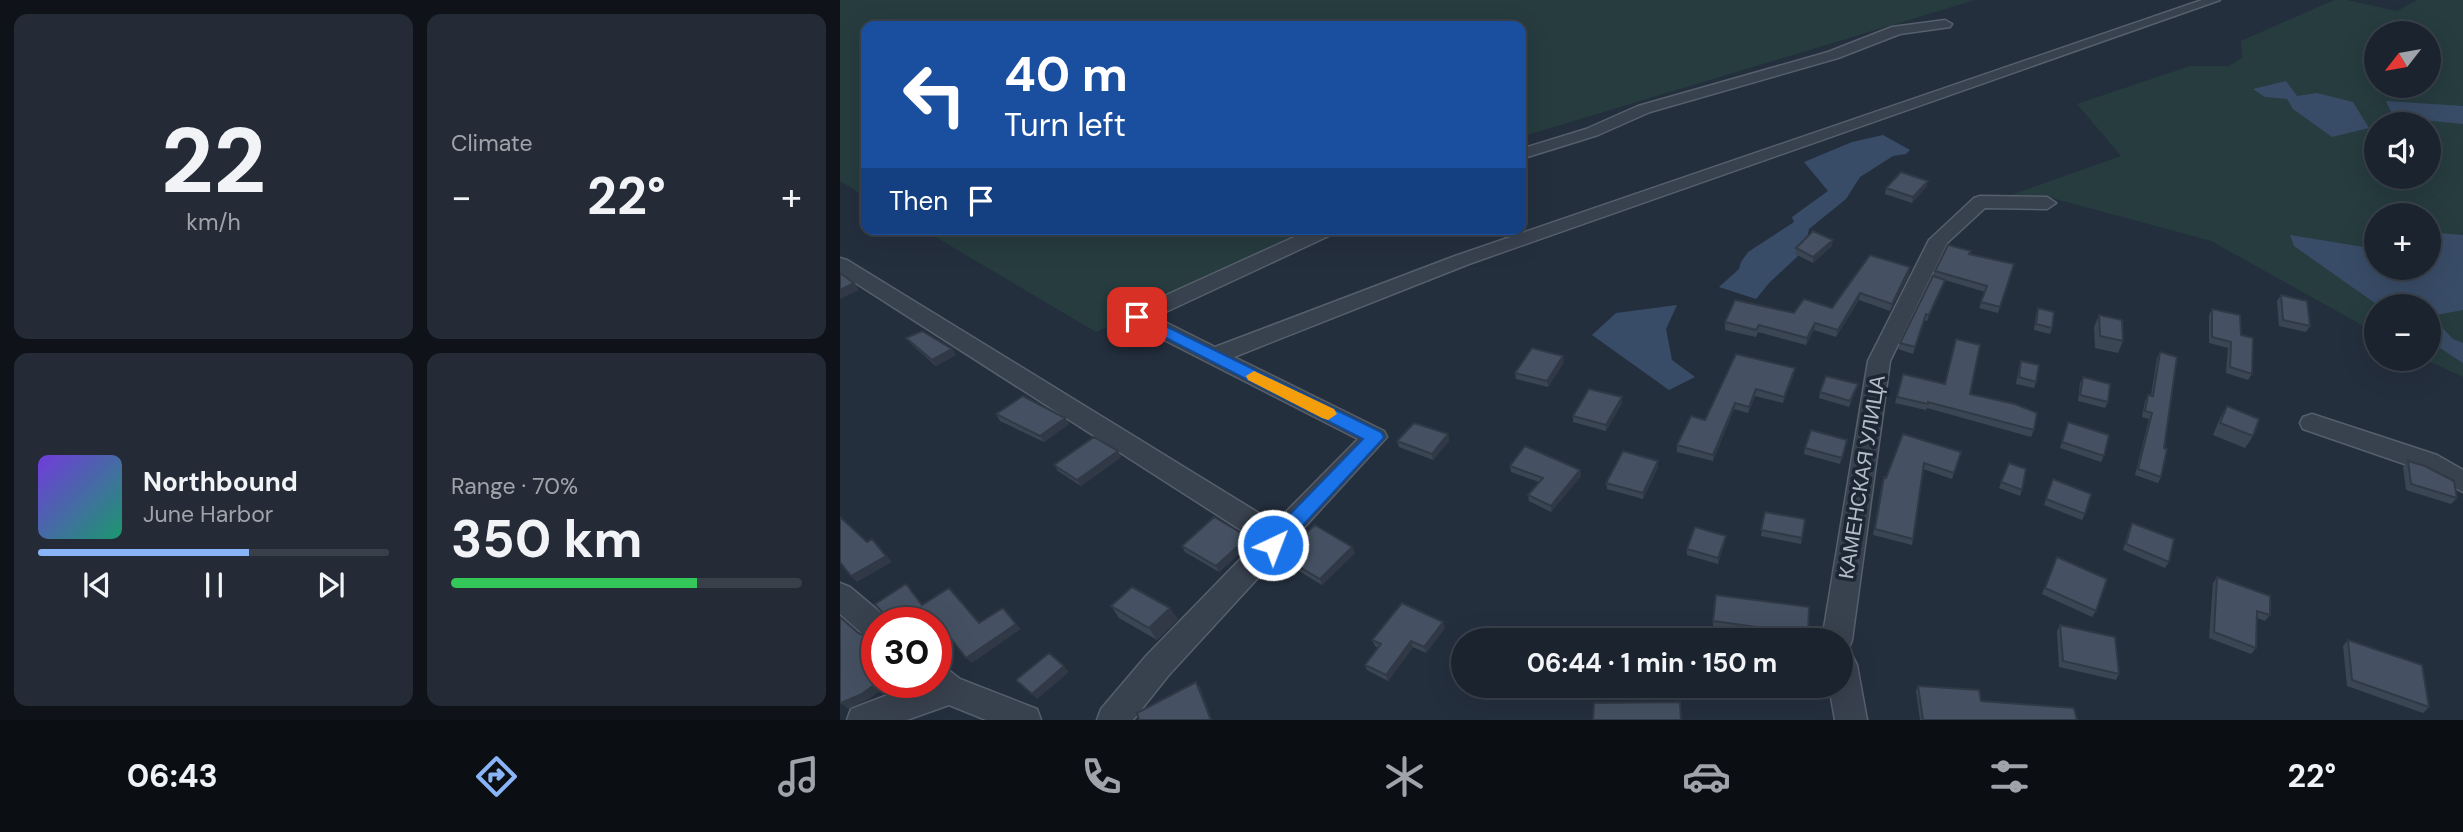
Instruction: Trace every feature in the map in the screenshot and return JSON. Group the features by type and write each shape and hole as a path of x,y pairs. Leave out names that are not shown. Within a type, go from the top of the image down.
{"street":[{"path":"1214,356 1462,260 2214,0"},
{"path":"1526,152 1592,132 1644,109 1833,55 1897,30 1945,24"},
{"name":"КАМЕНСКАЯ УЛИЦА","path":"1839,628 1879,361 1939,240 1980,202 2048,203"},
{"path":"1113,720 1157,666 1375,437 1137,317 1315,235"},
{"path":"840,264 1278,539"},
{"path":"2312,422 2428,462 2463,482"},
{"path":"840,596 861,614"},
{"path":"952,689 1025,720"},
{"path":"863,720 913,698"},
{"path":"1846,698 1850,720"}],"green space":[{"path":"840,0 1975,0 1526,135 1526,21 861,21 861,194 840,181"},
{"path":"2334,0 2347,0 2397,11 2417,0 2463,0 2463,377 2441,367 2441,294 2364,294 2364,326 2211,241 2052,198 2005,197 2121,156 2077,104 2190,66 2229,66 2242,58 2241,41"},
{"path":"932,235 1297,235 1288,242 1096,332"}],"water":[{"path":"2286,81 2297,96 2317,93 2353,102 2364,120 2364,129 2332,137 2293,109 2287,99 2265,97 2253,89"},
{"path":"2386,101 2463,106 2463,124 2441,122 2441,112 2391,112"},
{"path":"1883,135 1910,150 1906,154 1893,156 1860,177 1846,199 1809,229 1805,246 1797,257 1756,299 1719,287 1739,269 1748,252 1794,222 1792,217 1828,191 1804,162 1852,142"},
{"path":"2441,233 2463,235 2463,310 2441,314 2441,294 2364,295 2294,246 2290,235 2364,247 2364,280 2441,280"},
{"path":"1677,305 1666,329 1672,360 1695,377 1669,390 1592,335 1616,313"},
{"path":"2441,326 2453,339 2463,343 2463,363 2441,349"}],"building":[{"path":"1901,172 1928,181 1913,197 1886,188"},
{"path":"1813,231 1833,240 1813,257 1796,248"},
{"path":"1948,245 1971,251 1969,254 2014,264 2000,307 1981,302 1987,286 1935,271"},
{"path":"1870,255 1910,267 1892,304 1860,293 1838,330 1815,323 1807,338 1759,325 1756,330 1725,322 1735,300 1794,313 1804,299 1832,308"},
{"path":"840,273 854,283 840,290"},
{"path":"1933,276 1945,280 1929,315 1926,314 1915,347 1900,343"},
{"path":"2281,295 2307,301 2310,326 2283,320"},
{"path":"2038,308 2054,312 2052,328 2036,324"},
{"path":"2212,309 2240,315 2241,335 2253,338 2252,374 2230,367 2231,342 2212,337"},
{"path":"2099,315 2122,320 2123,341 2100,336"},
{"path":"922,331 952,349 932,360 906,338"},
{"path":"1956,339 1980,345 1970,394 2015,404 2037,413 2034,430 1928,402 1897,397 1903,374 1945,384"},
{"path":"1532,348 1563,356 1547,381 1515,373"},
{"path":"2160,352 2177,357 2164,448 2167,449 2161,477 2138,469 2152,413 2145,411 2148,395 2153,396"},
{"path":"1736,354 1795,368 1784,397 1756,389 1749,407 1735,403 1713,455 1677,445 1691,416 1705,420"},
{"path":"2021,361 2039,365 2036,382 2019,377"},
{"path":"1826,376 1858,384 1850,401 1820,392"},
{"path":"2083,377 2110,384 2108,402 2080,395"},
{"path":"1589,389 1622,397 1606,425 1573,416"},
{"path":"1023,396 1065,418 1040,436 996,414"},
{"path":"2227,406 2259,419 2253,436 2220,423"},
{"path":"2068,422 2109,435 2104,456 2062,442"},
{"path":"1414,423 1448,434 1432,454 1397,441"},
{"path":"1811,430 1847,440 1842,458 1805,448"},
{"path":"1903,434 1961,452 1954,473 1924,463 1913,539 1875,529 1884,477 1886,478"},
{"path":"1094,437 1118,451 1077,480 1054,465"},
{"path":"1525,446 1580,470 1551,506 1528,495 1543,478 1510,466"},
{"path":"1623,451 1658,461 1643,493 1606,483"},
{"path":"2408,461 2425,466 2454,481 2457,498 2411,484"},
{"path":"2009,463 2026,469 2022,490 2001,482"},
{"path":"2053,479 2091,494 2085,514 2046,499"},
{"path":"1765,512 1805,519 1802,538 1761,530"},
{"path":"840,517 867,542 872,539 886,556 851,576 840,562"},
{"path":"1214,517 1248,537 1216,566 1182,546"},
{"path":"2132,523 2174,539 2169,562 2126,544"},
{"path":"1315,525 1352,547 1320,579 1281,556"},
{"path":"1695,527 1726,536 1718,558 1687,549"},
{"path":"2057,557 2107,579 2096,611 2045,588"},
{"path":"2217,577 2270,596 2270,615 2257,611 2256,648 2214,632"},
{"path":"906,584 922,605 949,588 979,623 1003,608 1016,624 966,658 952,640 952,607 878,607 875,604"},
{"path":"1132,587 1170,608 1149,628 1111,606"},
{"path":"1716,595 1809,607 1808,628 1764,628 1713,621"},
{"path":"1402,603 1443,622 1424,647 1411,641 1386,675 1365,665 1381,644 1372,640"},
{"path":"840,617 861,634 861,694 841,703"},
{"path":"2060,625 2115,637 2119,674 2063,661"},
{"path":"2348,640 2422,665 2429,707 2352,680"},
{"path":"1049,653 1064,666 1032,694 1016,680"},
{"path":"1196,682 1211,720 1139,720 1137,713"},
{"path":"1918,686 1979,690 1981,701 2074,708 2077,720 1923,720"},
{"path":"1680,702 1681,720 1593,720 1594,703"}],"slow traffic":[{"path":"1254,376 1328,414"}],"route":[{"path":"1137,317 1375,437 1273,545"}]}
